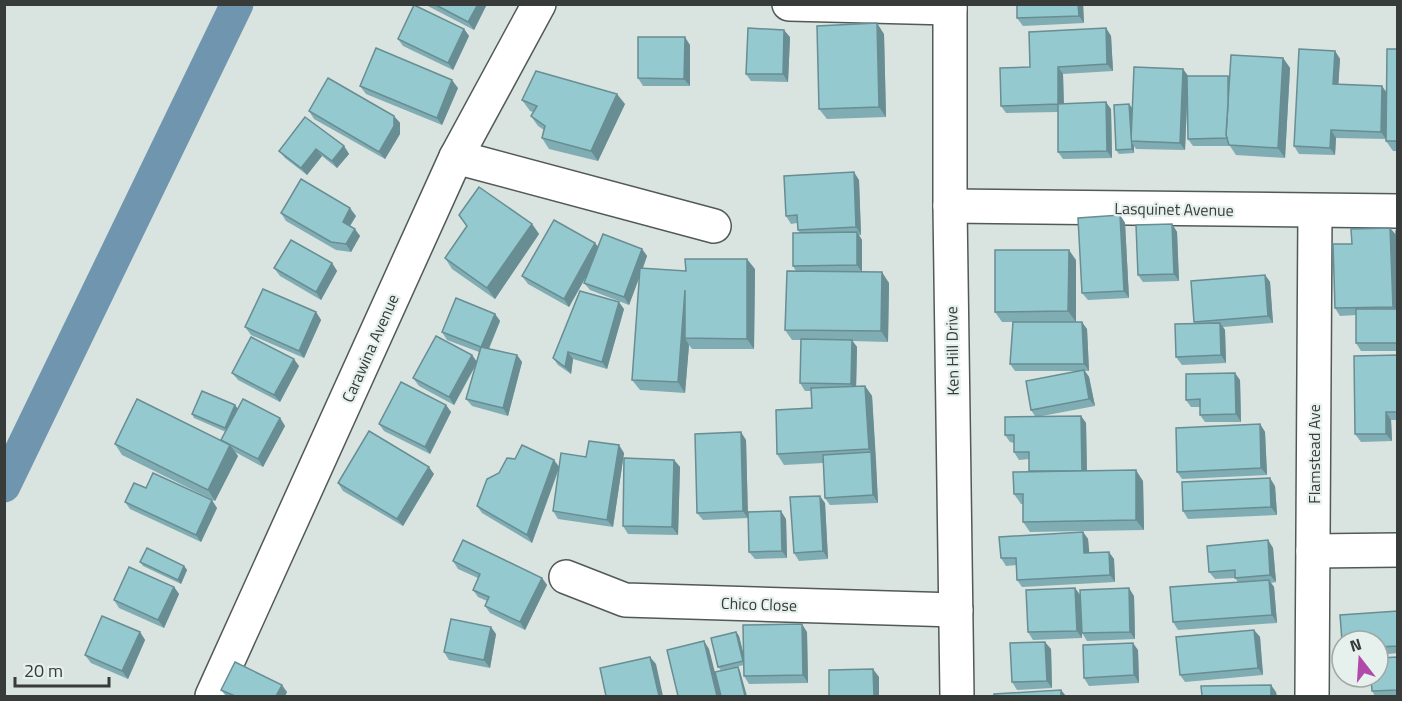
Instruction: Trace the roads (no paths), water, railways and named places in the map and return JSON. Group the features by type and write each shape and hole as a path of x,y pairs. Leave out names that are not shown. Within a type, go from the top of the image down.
{"street":[{"name":"Carawina Avenue","path":"212,696 456,157 539,4"},
{"path":"789,4 950,6"},
{"name":"Ken Hill Drive","path":"950,6 950,206 957,696"},
{"path":"456,157 714,226"},
{"name":"Lasquinet Avenue","path":"950,206 1398,211"},
{"name":"Flamstead Ave","path":"1312,696 1315,211"},
{"path":"1313,551 1398,550"},
{"name":"Chico Close","path":"566,577 626,600 956,610"}],"waterway":[{"path":"4,486 237,4"}]}
